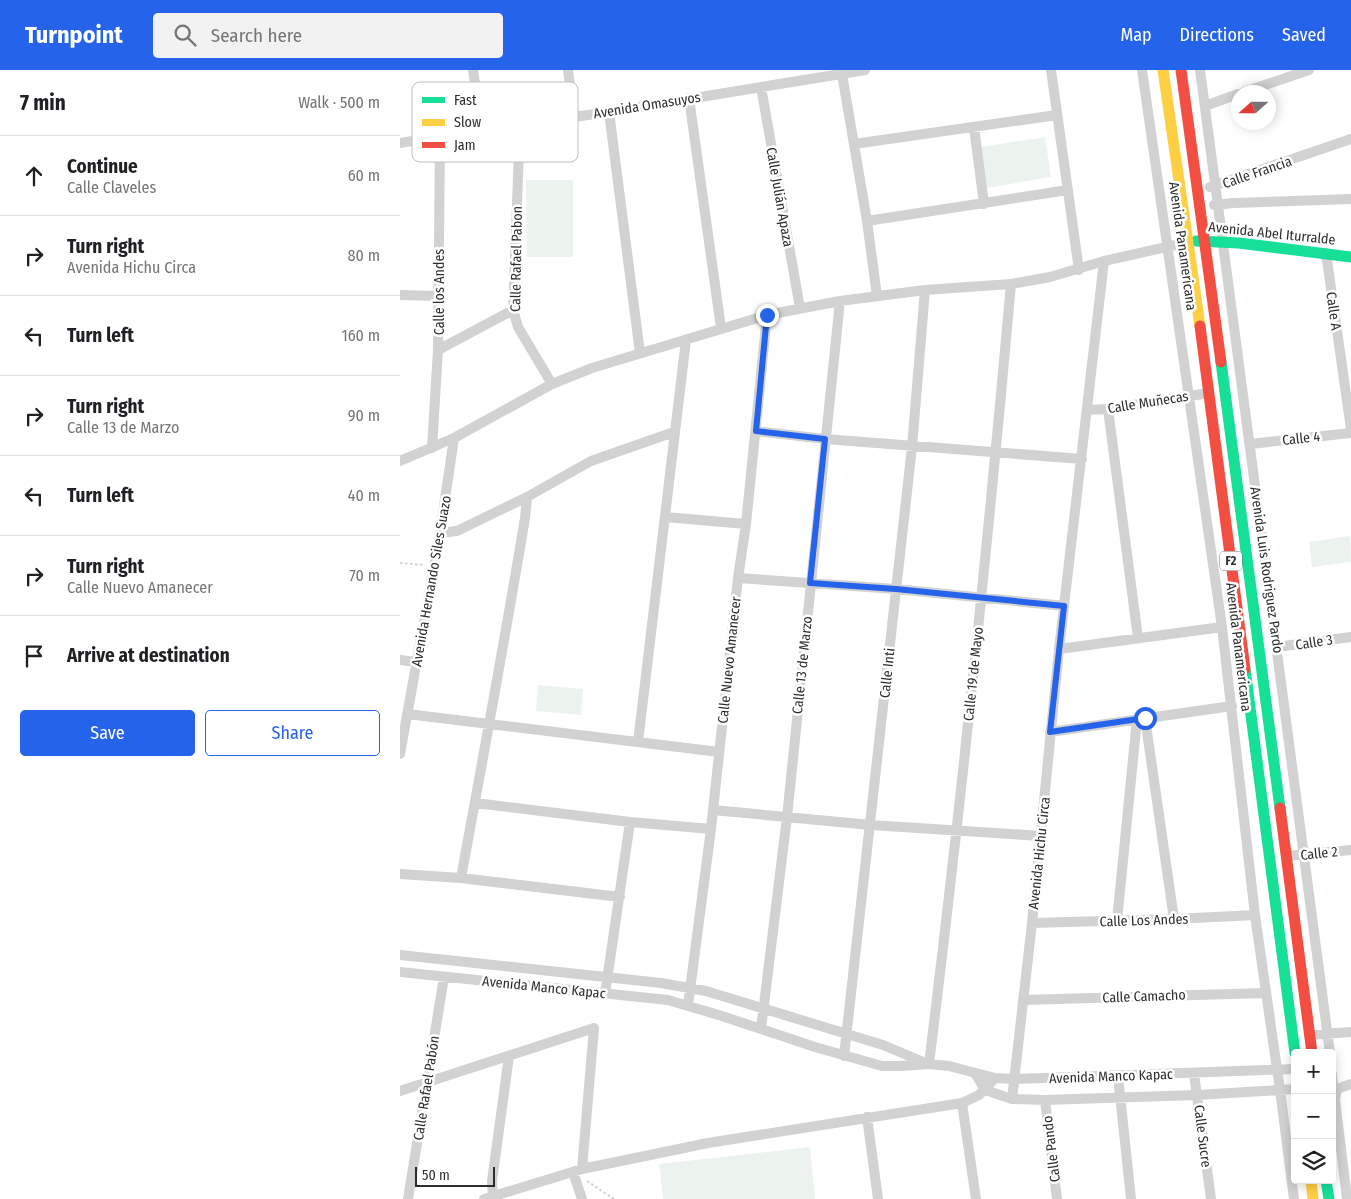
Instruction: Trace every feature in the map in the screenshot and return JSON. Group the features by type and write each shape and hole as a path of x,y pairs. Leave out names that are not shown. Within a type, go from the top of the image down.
{"main road":[{"name":"Avenida Panamericana","path":"1163,70 1189,242 1294,1049"},
{"name":"Avenida Panamericana","path":"1181,70 1201,207 1312,1049"},
{"name":"Avenida Abel Iturralde","path":"1189,242 1224,242 1351,257"},
{"path":"1311,1184 1313,1199"},
{"path":"1327,1184 1329,1199"}],"street":[{"name":"Avenida Omasuyos","path":"578,116 761,86 812,74 842,74 865,70"},
{"path":"1051,70 1079,270"},
{"name":"Avenida Panamericana","path":"1142,70 1222,627 1255,914 1278,1070 1294,1199"},
{"path":"1200,70 1205,106 1231,97"},
{"path":"1265,85 1309,70"},
{"path":"842,74 867,221 877,296"},
{"name":"Calle Julián Apaza","path":"761,86 800,308"},
{"path":"689,98 720,328"},
{"name":"Avenida Luis Rodriguez Pardo","path":"1205,106 1328,1034"},
{"path":"609,112 640,353"},
{"path":"854,144 1057,115"},
{"path":"974,127 984,204"},
{"name":"Calle Francia","path":"1160,193 1215,186 1351,140"},
{"name":"Calle los Andes","path":"432,448 438,350 440,162"},
{"name":"Calle Rafael Pabon","path":"519,162 513,310 518,327 552,384"},
{"path":"867,221 1068,190"},
{"path":"1201,207 1233,203 1351,199"},
{"path":"400,461 454,438 552,384 592,368 720,328 767,315 840,301 925,290 1011,284 1079,270 1104,261 1189,242"},
{"name":"Calle A","path":"1326,253 1351,431"},
{"name":"Avenida Hichu Circa","path":"1012,1099 1032,923 1059,649 1104,261"},
{"name":"Calle 19 de Mayo","path":"929,1064 958,829 996,454 1011,284"},
{"name":"Calle Inti","path":"844,1056 912,447 925,290"},
{"path":"400,296 438,296"},
{"name":"Calle 13 de Marzo","path":"761,1029 787,817 840,301"},
{"path":"438,350 513,310"},
{"name":"Calle Nuevo Amanecer","path":"688,1005 711,829 738,578 746,524 767,315"},
{"path":"638,742 686,340"},
{"name":"Calle Muñecas","path":"1087,410 1108,409 1209,393"},
{"path":"1108,409 1138,638"},
{"path":"756,431 912,447 1082,459"},
{"name":"Calle 4","path":"1250,444 1351,431"},
{"path":"440,533 457,532 527,497 591,461 674,432"},
{"name":"Avenida Hernando Siles Suazo","path":"400,754 440,533 454,438"},
{"path":"461,878 488,723 500,669 527,497"},
{"path":"666,517 746,524"},
{"path":"738,578 896,589 1064,606"},
{"path":"1059,649 1222,627"},
{"name":"Calle 3","path":"1277,647 1351,637"},
{"path":"400,660 417,662"},
{"path":"1050,732 1232,706"},
{"path":"407,714 719,752"},
{"path":"1141,719 1174,919"},
{"path":"1117,920 1141,719"},
{"path":"475,803 630,822 711,829"},
{"path":"713,810 871,825 958,829 1041,836"},
{"path":"606,994 630,822"},
{"name":"Calle 2","path":"1287,856 1351,850"},
{"path":"400,874 461,878 620,897"},
{"name":"Calle Los Andes","path":"1032,923 1174,919 1255,914"},
{"path":"400,955 608,977 690,988 883,1045 929,1064"},
{"name":"Avenida Manco Kapac","path":"400,972 668,1000 844,1056 882,1066 929,1064 948,1066 995,1078 1014,1079 1291,1069"},
{"name":"Calle Rafael Pabón","path":"408,1199 444,977"},
{"name":"Calle Camacho","path":"1023,1000 1266,993"},
{"path":"400,1091 594,1028 577,1171 582,1199"},
{"path":"1310,1035 1351,1032"},
{"path":"1328,1034 1330,1049"},
{"path":"509,1056 490,1198 577,1171 708,1143 962,1103 974,1099 986,1090 995,1078"},
{"path":"975,1073 986,1090 1012,1099 1045,1100 1291,1089"},
{"name":"Calle Sucre","path":"1194,1074 1211,1199"},
{"path":"1118,1076 1131,1199"},
{"path":"1336,1094 1337,1088 1351,1084"},
{"name":"Calle Pando","path":"1045,1100 1057,1199"},
{"path":"962,1103 976,1199"},
{"path":"1336,1107 1347,1199"},
{"path":"867,1118 878,1199"}],"path":[{"path":"400,563 434,565"},
{"path":"577,1171 614,1199"}],"shaded area":[{"path":"1045,137 1051,177 987,188 981,147"},
{"path":"526,180 573,180 573,257 527,257"},
{"path":"1350,536 1351,562 1312,567 1309,542"},
{"path":"538,685 583,689 581,715 536,711"},
{"path":"810,1147 815,1199 663,1199 659,1164"}],"traffic: fast":[{"path":"1196,241 1239,243 1351,257"},
{"path":"1221,362 1280,808"},
{"path":"1245,669 1294,1049"},
{"path":"1327,1184 1329,1199"}],"traffic: slow":[{"path":"1163,70 1200,326"},
{"path":"1311,1184 1313,1199"}],"traffic: jam":[{"path":"1181,70 1221,362"},
{"path":"1200,326 1245,669"},
{"path":"1280,808 1311,1049"}],"route":[{"path":"767,315 756,431 825,439 810,583 896,589 1064,606 1050,732 1145,718"}]}
